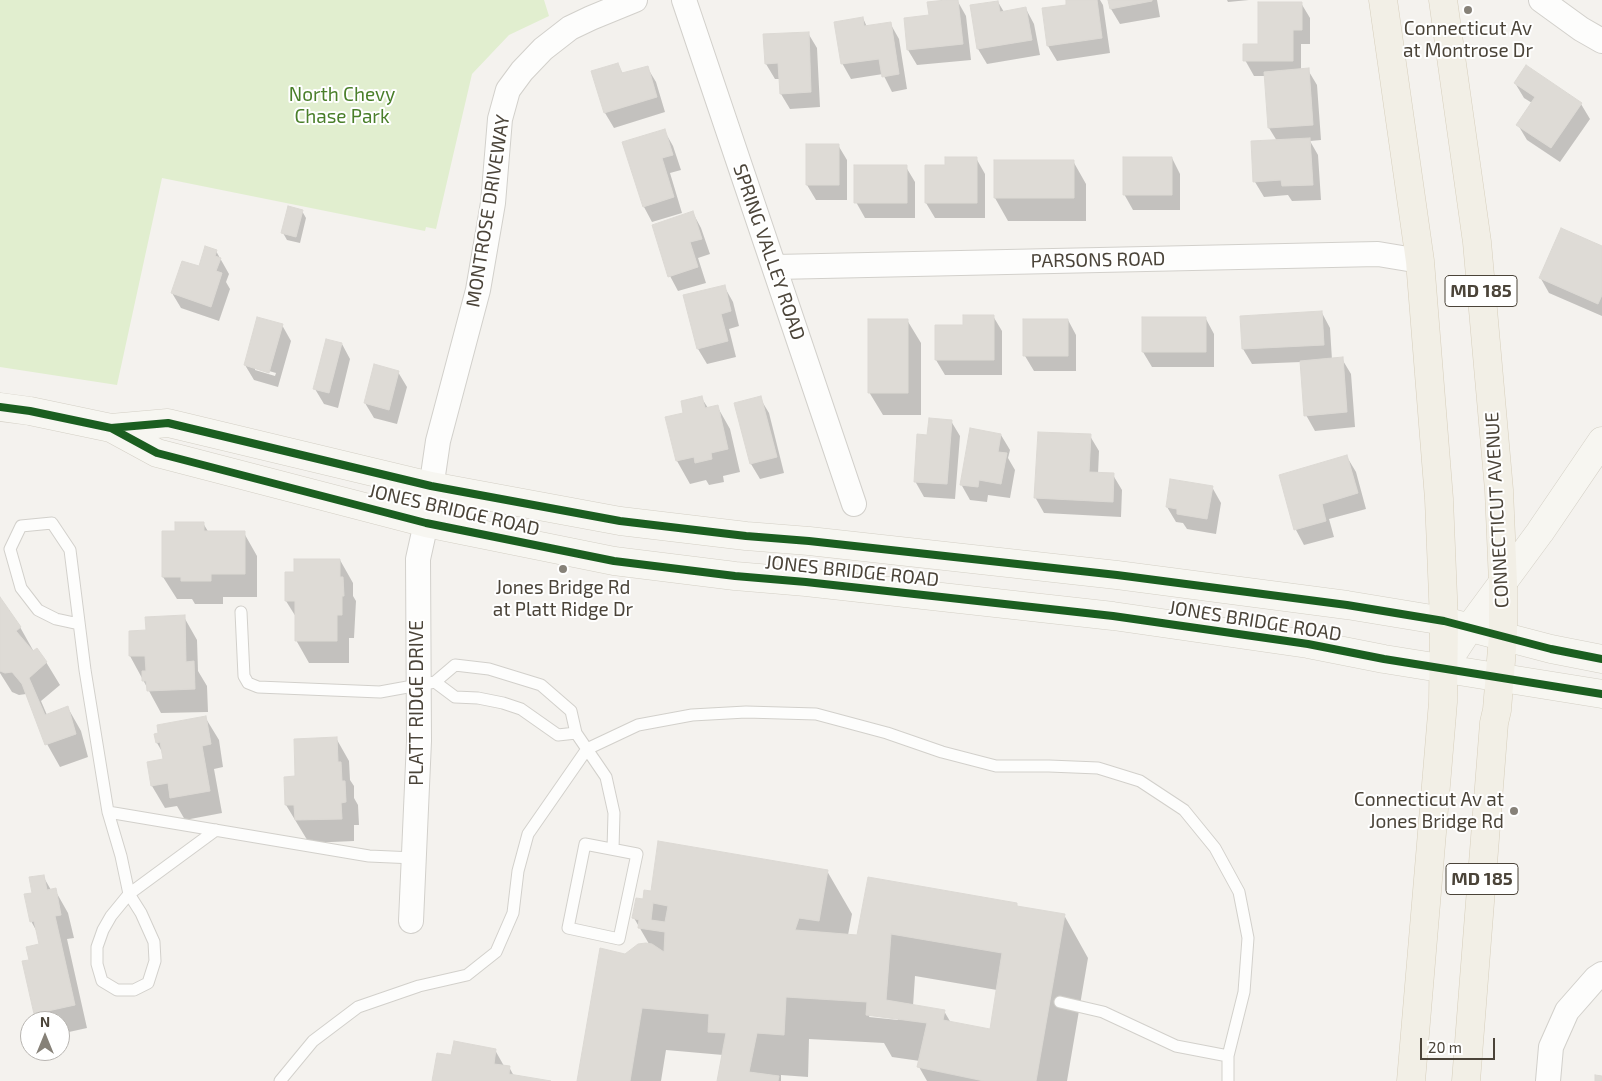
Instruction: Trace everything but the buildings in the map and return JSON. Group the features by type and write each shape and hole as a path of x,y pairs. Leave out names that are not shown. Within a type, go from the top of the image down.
{"main road":[{"name":"MD 185","path":"1383,0 1420,260 1439,499 1444,621 1443,712 1411,1081"},
{"name":"CONNECTICUT AVENUE","path":"1444,0 1477,242 1499,490 1503,583 1499,677 1466,1081"},
{"name":"JONES BRIDGE ROAD","path":"0,407 30,411 111,428 157,453 426,523 614,561 735,576 806,582 1113,616 1308,644 1602,694"},
{"name":"JONES BRIDGE ROAD","path":"111,428 168,423 431,486 620,520 746,536 818,542 1118,575 1348,605 1444,621 1551,649 1602,659"},
{"path":"1443,668 1602,441"}],"street":[{"name":"MONTROSE DRIVEWAY","path":"431,486 438,441 478,290 493,203 500,118 508,90 522,71 543,49 570,28 635,0"},
{"name":"SPRING VALLEY ROAD","path":"684,0 854,504"},
{"path":"1541,0 1581,29 1602,41"},
{"name":"PARSONS ROAD","path":"775,267 1378,254 1420,260"},
{"name":"PLATT RIDGE DRIVE","path":"411,920 419,741 426,684 418,559 426,523 431,486"},
{"path":"1548,1081 1551,1047 1567,1011 1596,978 1602,974"}],"lane":[{"path":"79,624 56,619 38,610 21,588 10,549 21,526 52,524 70,550 85,670 108,812 121,856 129,894 141,913 154,942 155,962 148,983 134,990 117,990 102,981 96,964 96,947 111,916 129,894 216,830"},
{"path":"241,612 244,676 248,683 258,687 380,692 426,684 455,666 489,669 541,685 571,711 576,733 606,777 614,813 614,849"},
{"path":"426,684 455,697 478,698 521,709 558,736 576,733"},
{"path":"280,1081 313,1041 358,1007 419,986 467,975 496,952 513,914 518,871 528,834 587,749 638,725 692,715 746,712 816,714 887,732 942,752 996,766 1098,768 1140,781 1184,810 1215,848 1239,892 1248,938 1244,992 1228,1056 1228,1081"},
{"path":"108,812 369,856 414,858"},
{"path":"585,844 614,849 637,854 619,939 568,928 585,844"},
{"path":"1060,1002 1103,1012 1176,1046 1228,1056"}],"green space":[{"name":"North Chevy Chase Park","path":"0,0 544,0 549,16 509,35 472,74 436,229 426,227 425,231 162,178 117,385 0,367"}],"cycle path":[{"path":"0,407 30,411 111,428 157,453 426,523 614,561 735,576 806,582 1113,616 1308,644 1384,659 1602,694"},
{"path":"111,428 168,423 431,486 620,521 1117,575 1347,605 1444,621 1551,649 1602,659"}],"place":[{"name":"Connecticut Av at Montrose Dr","path":"1468,10"},
{"name":"Jones Bridge Rd at Platt Ridge Dr","path":"563,569"},
{"name":"Connecticut Av at Jones Bridge Rd","path":"1514,811"}]}
